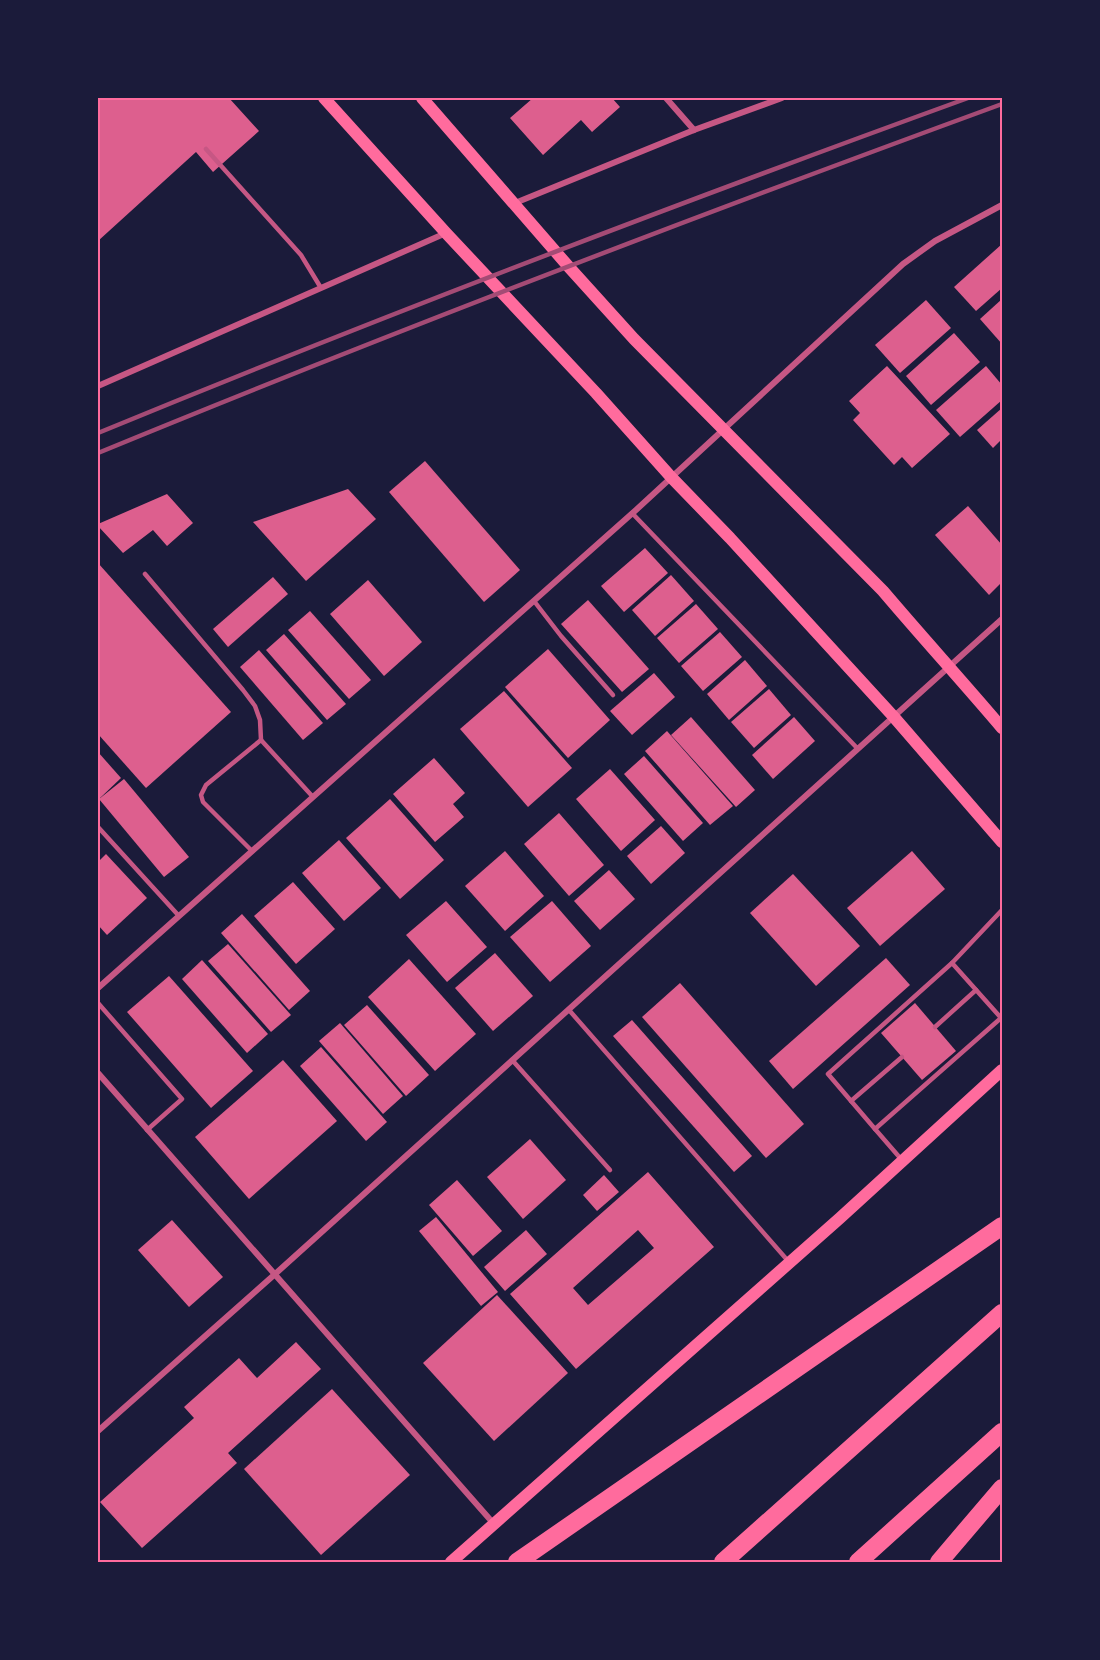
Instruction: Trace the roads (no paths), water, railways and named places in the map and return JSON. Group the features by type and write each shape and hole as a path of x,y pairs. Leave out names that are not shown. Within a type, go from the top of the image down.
{"highway":[{"path":"517,1563 1002,1226"},
{"path":"723,1563 1002,1313"},
{"path":"858,1563 1002,1432"},
{"path":"939,1563 1002,1488"}],"main road":[{"path":"324,98 671,477 730,538 893,717 1002,842"},
{"path":"422,98 567,266 634,339 875,583 1002,728"},
{"path":"451,1563 1002,1070"}],"street":[{"path":"666,98 694,130"},
{"path":"515,203 694,130 782,98"},
{"path":"98,988 632,513 903,264 935,241 1002,205"},
{"path":"98,386 446,233"},
{"path":"98,1431 1002,619"},
{"path":"98,1073 494,1524"}],"lane":[{"path":"206,149 301,255 321,288"},
{"path":"632,513 858,749"},
{"path":"144,574 243,690 255,706 260,720 261,740 313,797"},
{"path":"534,601 561,636 613,695"},
{"path":"252,851 203,802 201,795 206,785 261,740"},
{"path":"98,827 179,916"},
{"path":"902,1161 828,1074 952,963 1002,910"},
{"path":"875,1129 1002,1019 952,963"},
{"path":"935,1027 976,990"},
{"path":"98,1003 182,1099 147,1130"},
{"path":"569,1010 789,1262"},
{"path":"851,1101 902,1057"},
{"path":"513,1060 610,1170"}],"railway":[{"path":"98,433 531,261 968,98"},
{"path":"98,453 548,274 1002,104"}]}
